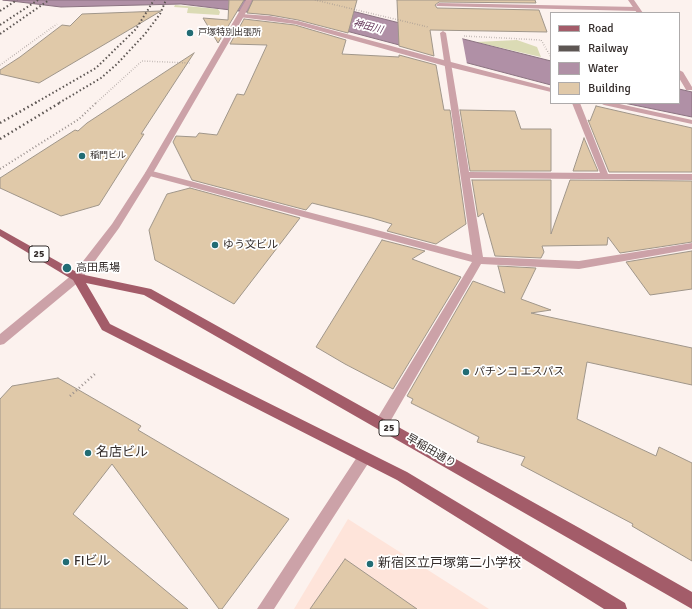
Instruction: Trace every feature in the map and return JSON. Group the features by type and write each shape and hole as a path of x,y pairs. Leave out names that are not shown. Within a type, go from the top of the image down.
{"main road":[{"name":"早稲田通り","path":"0,232 77,276 147,292 692,601"},
{"path":"77,276 106,327 402,476 619,609"}],"street":[{"path":"0,341 77,276 116,226 242,15 249,0"},
{"path":"631,0 638,11"},
{"path":"439,5 638,11"},
{"path":"242,15 296,22 550,90"},
{"path":"382,424 478,260 444,33"},
{"path":"680,74 689,88"},
{"path":"576,104 605,176"},
{"path":"609,104 692,122"},
{"path":"149,173 478,260 579,265 692,246"},
{"path":"466,175 692,177"},
{"path":"265,609 364,458"}],"path":[{"path":"0,65 57,24"},
{"path":"0,169 79,119 142,61 197,64"},
{"path":"70,396 96,373"}],"shaded area":[{"name":"新宿区立戸塚第二小学校","path":"348,519 489,609 294,609"}],"green space":[{"path":"175,5 218,9 220,12 219,15 187,13 188,8 174,7"},
{"path":"517,40 537,47 541,57 476,42"}],"water":[{"name":"神田川","path":"3,0 308,0 550,61 550,85 297,18 181,4 61,7"},
{"path":"680,89 692,92 692,117 629,104 680,104"}],"pier":[{"path":"429,29 462,37 467,64 424,54 431,51"}],"building":[{"path":"229,0 244,0 218,43 203,18 228,20"},
{"path":"253,0 357,0 348,33 298,20 247,13"},
{"path":"397,0 535,0 536,3 439,2 435,5 437,8 539,10 547,32 430,30 434,56 399,46"},
{"path":"161,11 39,83 0,74 0,70 20,57 62,25 70,26 82,14"},
{"path":"244,19 295,25 346,40 342,54 399,57 399,55 436,65 444,110 450,110 466,224 436,244 387,231 392,224 372,218 312,203 306,210 192,180 173,142 176,136 196,137 199,133 217,135 237,94 244,95 267,45 230,44"},
{"name":"稲門ビル","path":"194,53 141,134 144,134 99,205 61,216 0,188 0,178 75,130 78,131 87,123"},
{"path":"596,106 692,128 692,172 609,172 588,120 590,121"},
{"path":"460,110 515,111 521,129 551,129 551,171 470,171"},
{"path":"584,138 598,171 573,171"},
{"path":"472,180 551,180 551,234 570,180 692,181 692,242 620,253 608,237 607,245 542,246 544,252 541,258 495,256 483,213 478,217"},
{"name":"ゆう文ビル","path":"190,188 300,218 234,304 155,260 149,230 167,194"},
{"path":"382,240 425,251 412,259 461,277 393,389 316,347"},
{"path":"692,251 692,289 650,295 626,262"},
{"path":"498,266 536,268 521,299 551,310 531,313 692,348 692,385 587,362 577,419 656,456 659,447 692,463 692,561 632,526 633,524 521,465 525,457 477,442 479,437 411,403 413,399 407,396 473,281 505,293"},
{"path":"58,378 141,426 138,430 289,519 222,609 219,609 112,464 73,514 188,609 0,609 0,399 12,386"},
{"path":"345,559 417,609 310,609"}],"railway":[{"path":"0,11 17,0"},
{"path":"0,25 38,0"},
{"path":"0,34 49,0"},
{"path":"35,103 96,68 136,29 154,0"},
{"path":"59,103 101,78 117,64 145,34 160,14 166,0"},
{"path":"0,123 37,102"},
{"path":"0,139 61,102"}],"place":[{"name":"戸塚特別出張所","path":"190,33"},
{"name":"稲門ビル","path":"82,156"},
{"name":"ゆう文ビル","path":"215,245"},
{"name":"高田馬場","path":"67,268"},
{"name":"パチンコ エスパス","path":"466,372"},
{"name":"名店ビル","path":"88,453"},
{"name":"FIビル","path":"66,562"},
{"name":"新宿区立戸塚第二小学校","path":"370,564"}]}
